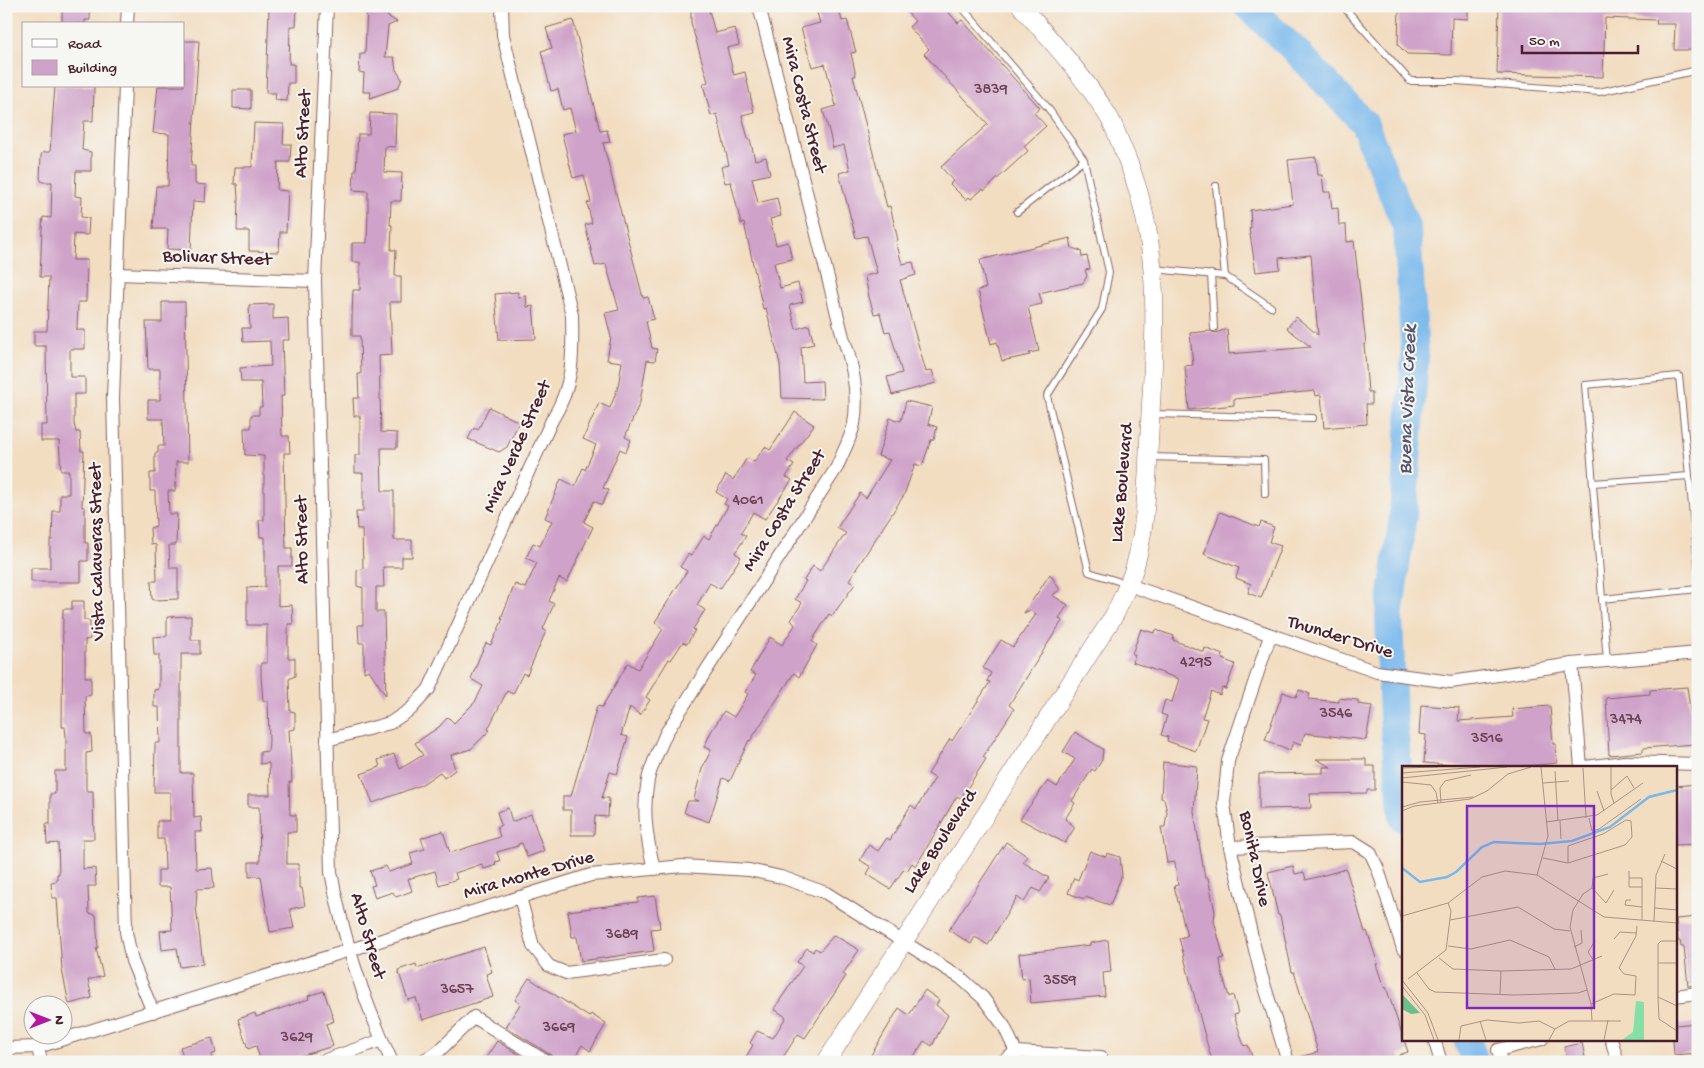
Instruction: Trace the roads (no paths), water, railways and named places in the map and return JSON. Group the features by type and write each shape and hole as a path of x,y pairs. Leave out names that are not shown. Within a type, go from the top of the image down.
{"main road":[{"name":"Lake Boulevard","path":"826,1062 1115,614 1135,565 1146,502 1155,316 1154,269 1145,215 1132,172 1111,121 1080,74 1021,6"}],"street":[{"path":"127,22 128,6"},
{"name":"Alto Street","path":"327,6 315,281 331,872 339,915 372,1019 392,1062"},
{"name":"Mira Verde Street","path":"327,740 390,724 429,689 552,420 564,401 574,360 572,316 503,35 502,6"},
{"name":"Mira Costa Street","path":"654,869 647,841 645,806 648,780 666,733 837,467 854,424 855,385 852,360 843,337 759,6"},
{"name":"Vista Calaveras Street","path":"125,88 113,398 126,932 132,961 153,1012"},
{"name":"Bolivar Street","path":"117,274 315,281"},
{"name":"Thunder Drive","path":"1128,585 1377,672 1451,682 1572,664 1698,653"},
{"name":"Bonita Drive","path":"1270,636 1228,761 1224,803 1230,847 1261,974 1288,1062"},
{"path":"1572,664 1581,766"},
{"path":"1593,766 1625,762 1698,764"},
{"path":"1230,847 1354,842 1370,852 1378,869 1402,946"},
{"name":"Mira Monte Drive","path":"6,1048 38,1047 591,875 683,866 749,870 781,877 826,893 962,978 983,998 1004,1026 1016,1052"},
{"path":"520,897 533,946 549,966 566,973 664,960"},
{"path":"1676,996 1698,993"},
{"path":"420,1062 438,1052 474,1018 547,1062"},
{"path":"320,1062 382,1040"},
{"path":"1434,1040 1441,1062"},
{"path":"1500,1056 1540,1040"},
{"path":"1610,1040 1618,1062"},
{"path":"38,1047 41,1062"},
{"path":"1002,1062 1016,1052 1101,1057 1102,1062"}],"lane":[{"path":"961,6 1048,108 1084,160 1109,272 1102,309 1047,396 1089,572 1128,585"},
{"path":"1343,6 1410,81 1458,81 1599,92 1698,70"},
{"path":"1017,212 1084,160"},
{"path":"1216,186 1224,276"},
{"path":"1154,269 1224,276 1271,307"},
{"path":"1211,274 1214,328"},
{"path":"1606,661 1585,385 1679,376 1698,565"},
{"path":"1150,414 1313,418"},
{"path":"1148,457 1264,460 1265,494"},
{"path":"1593,483 1689,476"},
{"path":"1602,599 1698,589"}],"waterway":[{"name":"Buena Vista Creek","path":"1247,6 1295,50 1364,123 1407,229 1415,356 1403,515 1389,617 1393,717 1402,808"},
{"name":"Buena Vista Creek","path":"1467,1040 1475,1062"}]}
